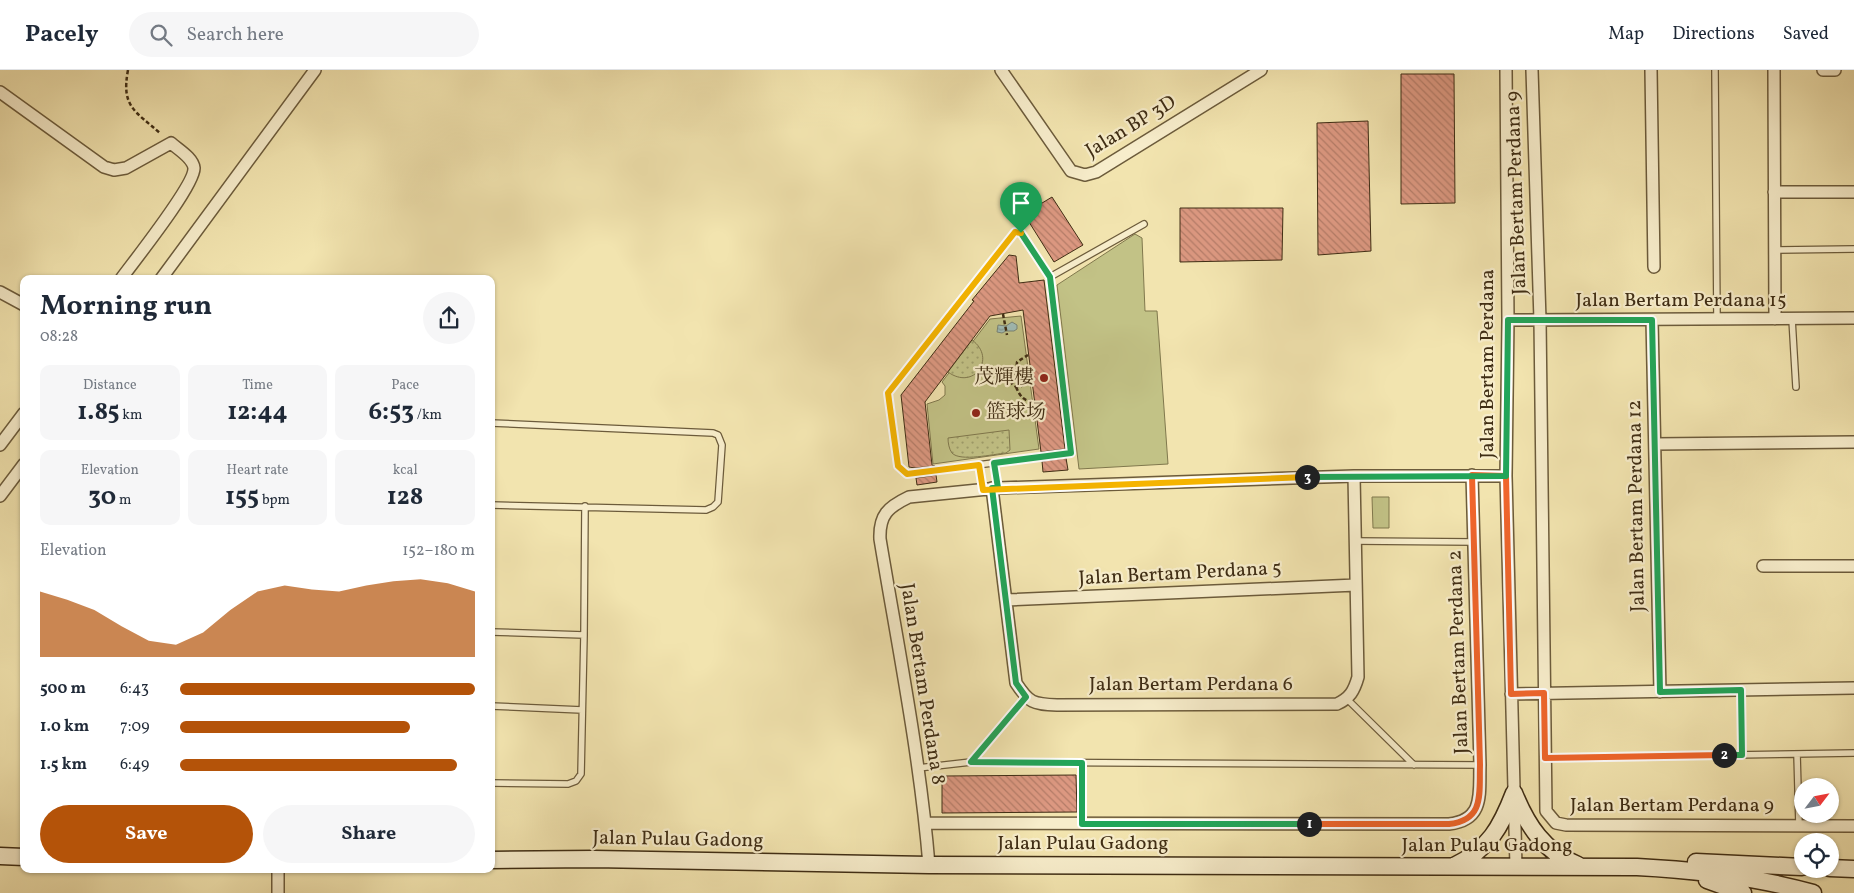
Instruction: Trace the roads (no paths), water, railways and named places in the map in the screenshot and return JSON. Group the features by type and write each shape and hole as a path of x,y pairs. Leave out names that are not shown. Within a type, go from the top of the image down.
{"main road":[{"path":"1514,793 1529,824 1544,844 1562,858 1584,867"},
{"path":"1452,867 1474,855 1493,836 1501,824 1514,793"},
{"path":"0,856 20,857"},
{"name":"Jalan Pulau Gadong","path":"495,860 929,865 1637,867 1674,869 1773,882 1813,893"},
{"path":"1637,867 1673,861 1794,867"},
{"path":"1839,868 1854,869"},
{"name":"Jalan Pulau Gadong","path":"1674,869 1743,893"}],"street":[{"path":"164,275 315,70"},
{"name":"Jalan BP 3D","path":"1001,70 1071,171 1084,175 1096,172 1260,70"},
{"name":"Jalan Bertam Perdana","path":"1506,70 1508,320 1506,476 1516,867"},
{"name":"Jalan Bertam Perdana 9","path":"1532,70 1540,320 1546,811 1556,823 1566,825 1854,826"},
{"path":"1651,70 1654,267"},
{"path":"1774,70 1775,319"},
{"path":"1824,70 1835,70"},
{"path":"0,92 104,167 114,170 126,168 171,143 193,162 192,180 124,275"},
{"path":"1774,192 1854,192"},
{"path":"0,292 20,304"},
{"name":"Jalan Bertam Perdana 15","path":"1508,320 1854,318"},
{"name":"Jalan Bertam Perdana 12","path":"1652,320 1660,692"},
{"path":"0,445 20,418"},
{"path":"1654,444 1854,442"},
{"path":"0,496 20,469"},
{"name":"Jalan Bertam Perdana 2","path":"1082,824 1449,824 1465,821 1470,817 1479,803 1480,765 1472,475"},
{"path":"1026,697 1016,683 991,489 1354,476 1506,476"},
{"path":"1350,695 1358,677 1354,476"},
{"name":"Jalan Bertam Perdana 8","path":"929,865 925,823 880,539 880,528 882,518 887,510 909,497 991,489"},
{"path":"1763,566 1854,566"},
{"name":"Jalan Bertam Perdana 5","path":"1006,600 1356,585"},
{"path":"1511,694 1854,688"},
{"name":"Jalan Bertam Perdana 6","path":"1026,697 1039,704 1057,705 1337,704 1350,695"},
{"path":"925,823 1082,824"},
{"path":"278,873 278,893"}],"lane":[{"path":"1715,70 1717,319"},
{"path":"1050,277 1144,224"},
{"path":"1015,232 1021,233 1050,277 1071,453 907,474 898,466 888,393 1015,232"},
{"path":"1774,250 1854,249"},
{"path":"1792,319 1796,387"},
{"path":"495,423 713,433 718,435 722,445 718,502 706,510 495,505"},
{"path":"991,489 994,463"},
{"path":"979,465 991,489"},
{"path":"495,783 568,784 576,781 580,774 585,506"},
{"path":"1355,541 1474,542"},
{"path":"495,632 584,635"},
{"path":"1741,690 1742,755"},
{"path":"1350,695 1414,765"},
{"path":"971,762 1026,697"},
{"path":"495,706 582,710"},
{"path":"1545,758 1854,753"},
{"path":"1797,754 1799,826"},
{"path":"917,768 971,762 1480,765"},
{"path":"1082,763 1082,824"}],"water":[{"path":"1012,322 1017,325 1017,329 1002,333 997,332 998,325 1006,326"}],"place":[{"name":"茂輝樓","path":"1044,378"},
{"name":"篮球场","path":"976,413"}]}
